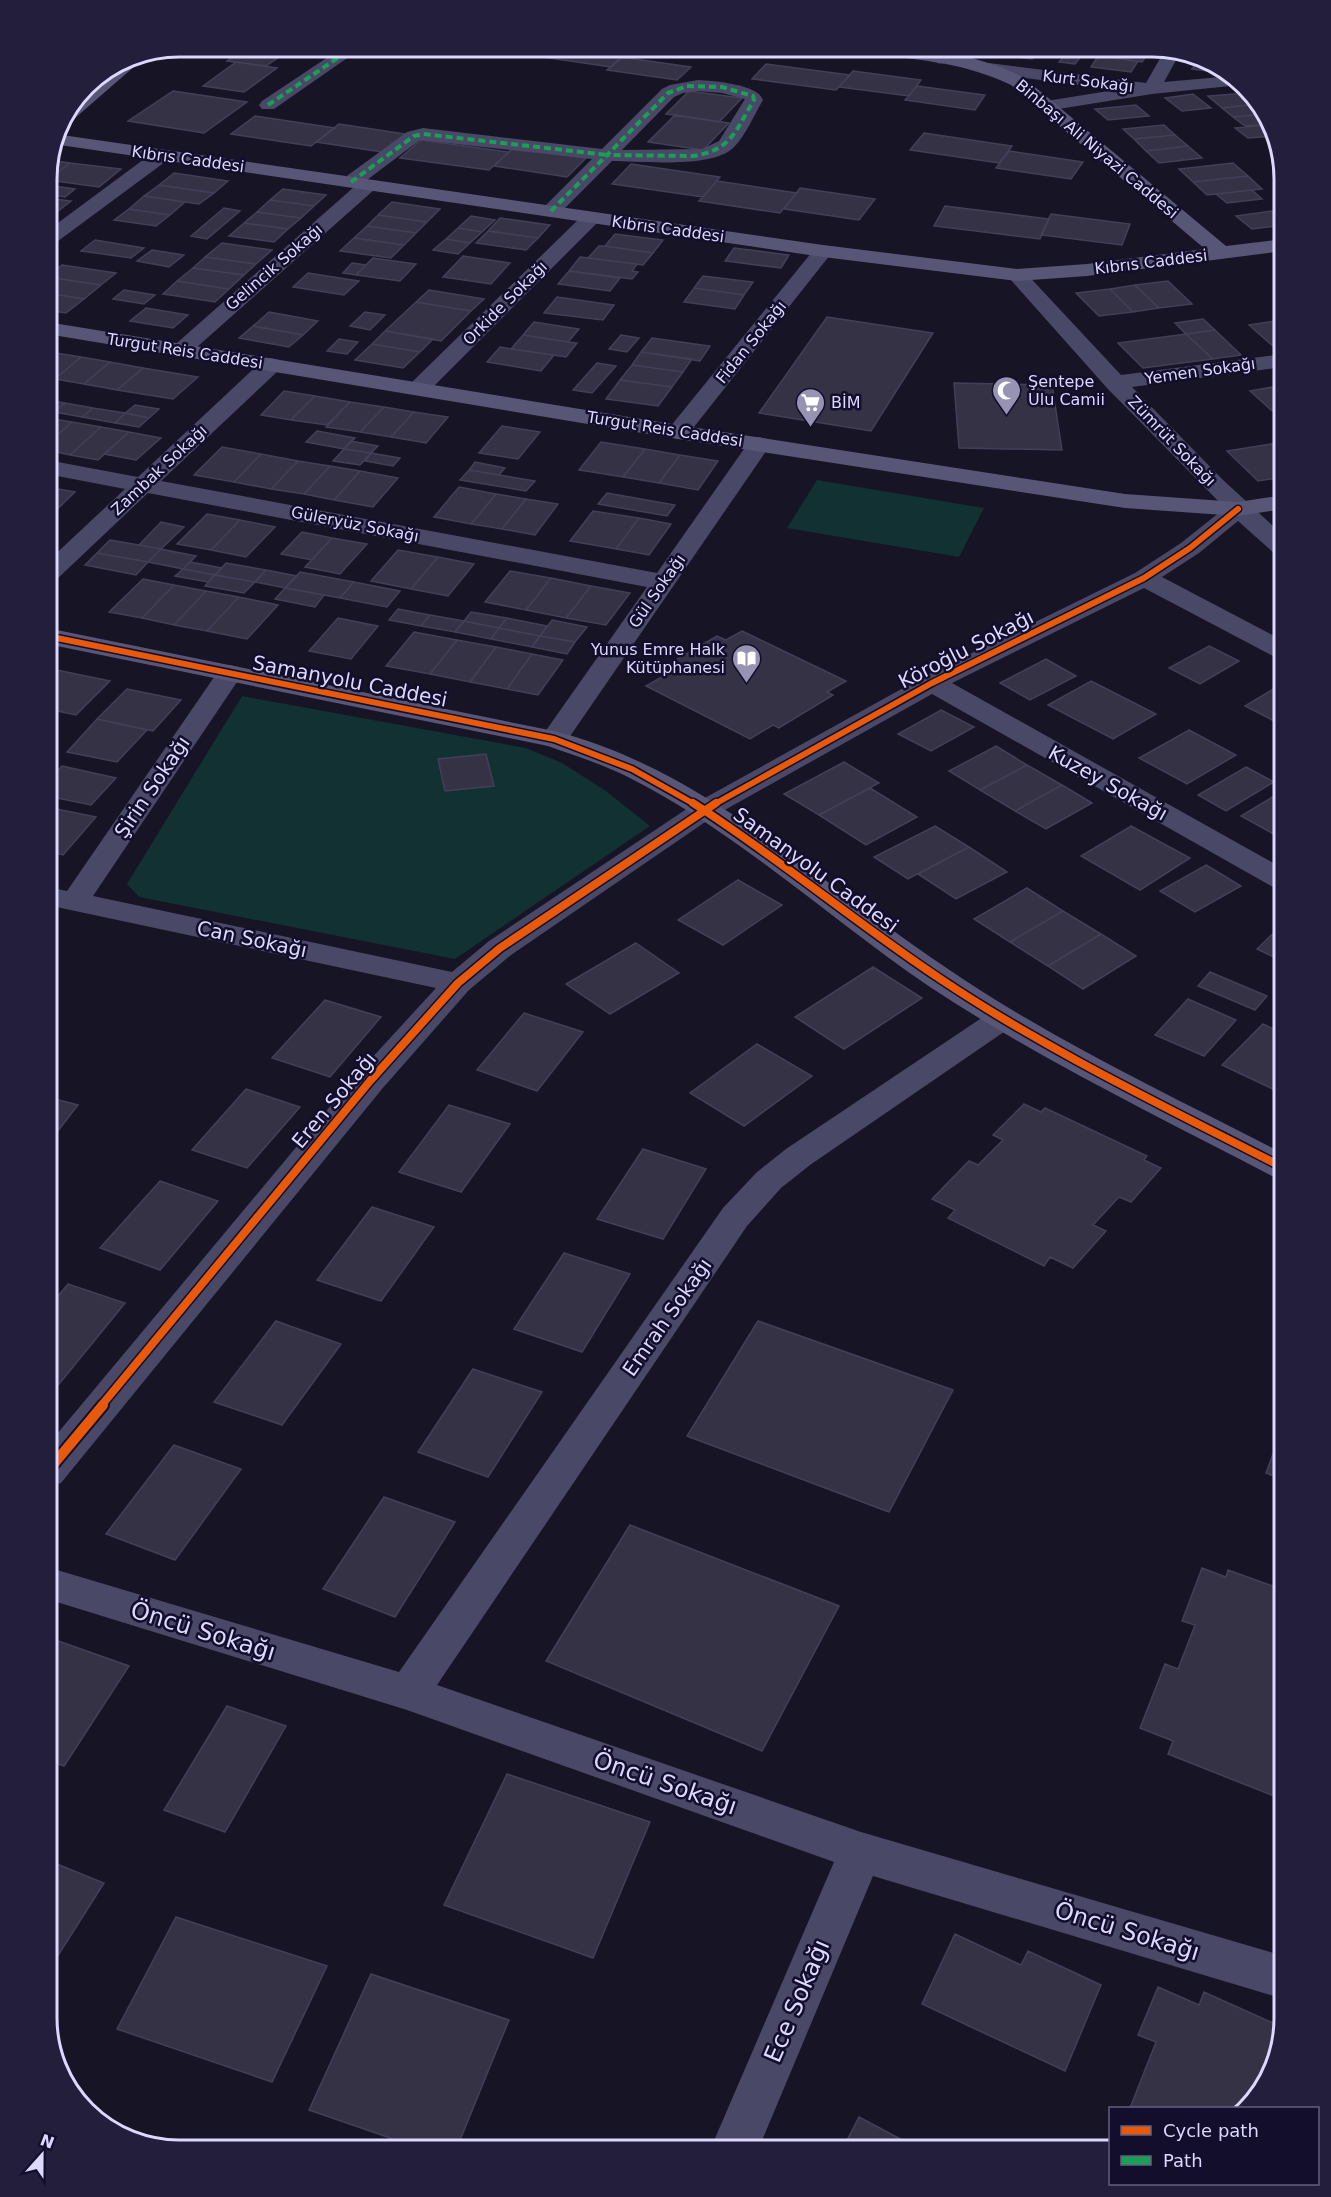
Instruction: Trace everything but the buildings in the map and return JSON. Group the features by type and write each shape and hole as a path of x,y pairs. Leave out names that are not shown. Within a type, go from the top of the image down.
{"street":[{"path":"268,105 338,57"},
{"name":"Binbaşı Ali Niyazi Caddesi","path":"959,57 1017,81 1222,253"},
{"path":"1152,89 1169,58"},
{"name":"Kurt Sokağı","path":"989,68 1152,89"},
{"name":"Kurt Sokağı","path":"1046,105 1152,89 1226,82"},
{"path":"551,211 607,155 675,88 703,86 753,96 754,100 726,145 719,150 693,156 607,155"},
{"name":"Gelincik Sokağı","path":"180,350 414,136 423,134 607,155"},
{"name":"Kıbrıs Caddesi","path":"63,140 823,251 1017,275 1088,270 1274,246"},
{"path":"57,233 162,155"},
{"name":"Orkide Sokağı","path":"419,388 591,218"},
{"name":"Fidan Sokağı","path":"678,432 823,251"},
{"name":"Zümrüt Sokağı","path":"1017,275 1115,383 1238,509 1274,540"},
{"name":"Turgut Reis Caddesi","path":"57,330 678,432 1125,501 1238,509 1274,504"},
{"name":"Yemen Sokağı","path":"1115,383 1274,361"},
{"name":"Zambak Sokağı","path":"57,566 272,365"},
{"name":"Gül Sokağı","path":"554,739 759,444"},
{"name":"Güleryüz Sokağı","path":"57,469 663,582"},
{"name":"Köroğlu Sokağı","path":"704,810 932,683 1144,578 1190,548 1238,509"},
{"path":"1144,578 1274,646"},
{"name":"Samanyolu Caddesi","path":"57,638 554,739 641,773 704,810 942,980 1003,1018 1090,1067 1274,1163"},
{"name":"Şirin Sokağı","path":"60,899 230,673"},
{"name":"Kuzey Sokağı","path":"932,683 1274,875"},
{"name":"Eren Sokağı","path":"57,1460 370,1081 458,983 500,948 704,810"},
{"name":"Can Sokağı","path":"60,899 458,983"},
{"name":"Emrah Sokağı","path":"408,1693 735,1217 769,1180 798,1157 1003,1018"},
{"name":"Öncü Sokağı","path":"57,1586 408,1693 861,1852 1274,1975"},
{"name":"Ece Sokağı","path":"738,2140 861,1852"}],"green space":[{"path":"817,480 984,508 959,557 787,528"},
{"path":"242,696 526,748 562,763 606,791 650,826 455,959 139,897 127,884"}],"marked path":[{"path":"268,105 339,57"},
{"path":"351,182 414,136 423,134 607,155 693,156 706,154 726,145 754,100 753,96 722,87 698,85 687,86 668,93 551,211"}],"cycle path":[{"path":"57,1460 370,1081 458,983 500,948 704,810 932,683 1144,578 1190,548 1238,509"},
{"path":"57,638 554,739 622,764 643,774 721,821 905,955 983,1006 1111,1079 1274,1163"}],"place":[{"name":"Şentepe Ulu Camii","path":"1007,416"},
{"name":"BİM","path":"810,428"},
{"name":"Yunus Emre Halk Kütüphanesi","path":"746,684"}]}
